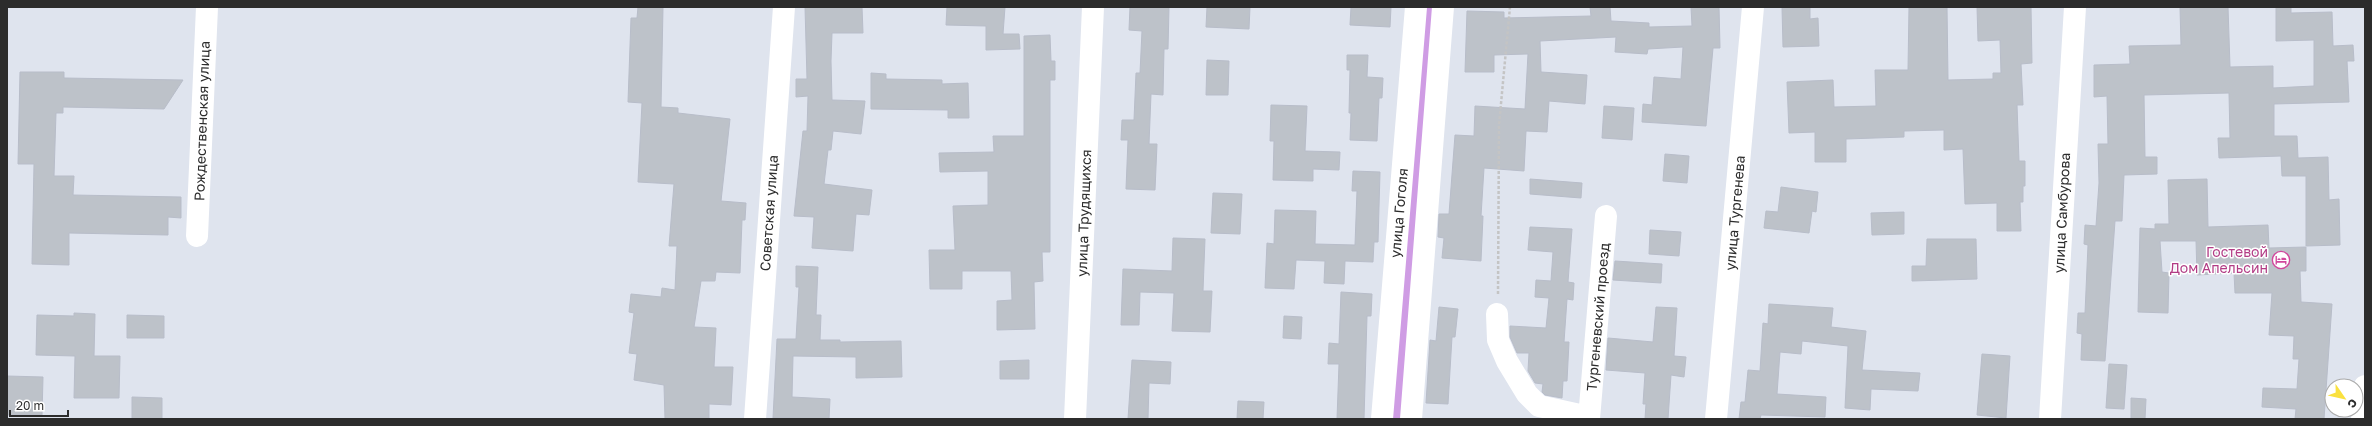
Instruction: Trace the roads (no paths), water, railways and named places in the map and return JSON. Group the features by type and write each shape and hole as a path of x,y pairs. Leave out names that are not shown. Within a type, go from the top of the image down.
{"street":[{"name":"Рождественская улица","path":"197,236 207,7"},
{"name":"Советская улица","path":"755,419 784,7"},
{"name":"улица Трудящихся","path":"1075,419 1093,7"},
{"name":"улица Гоголя","path":"1382,419 1416,7"},
{"name":"улица Гоголя","path":"1411,419 1443,7"},
{"name":"улица Тургенева","path":"1716,419 1753,7"},
{"name":"улица Самбурова","path":"2050,419 2075,7"},
{"name":"Тургеневский проезд","path":"1589,418 1606,216"},
{"path":"1497,314 1498,340 1507,361 1528,394 1539,406 1589,418"},
{"path":"2362,419 2365,386"}],"place":[{"name":"Гостевой Дом Апельсин","path":"2281,260"}]}
